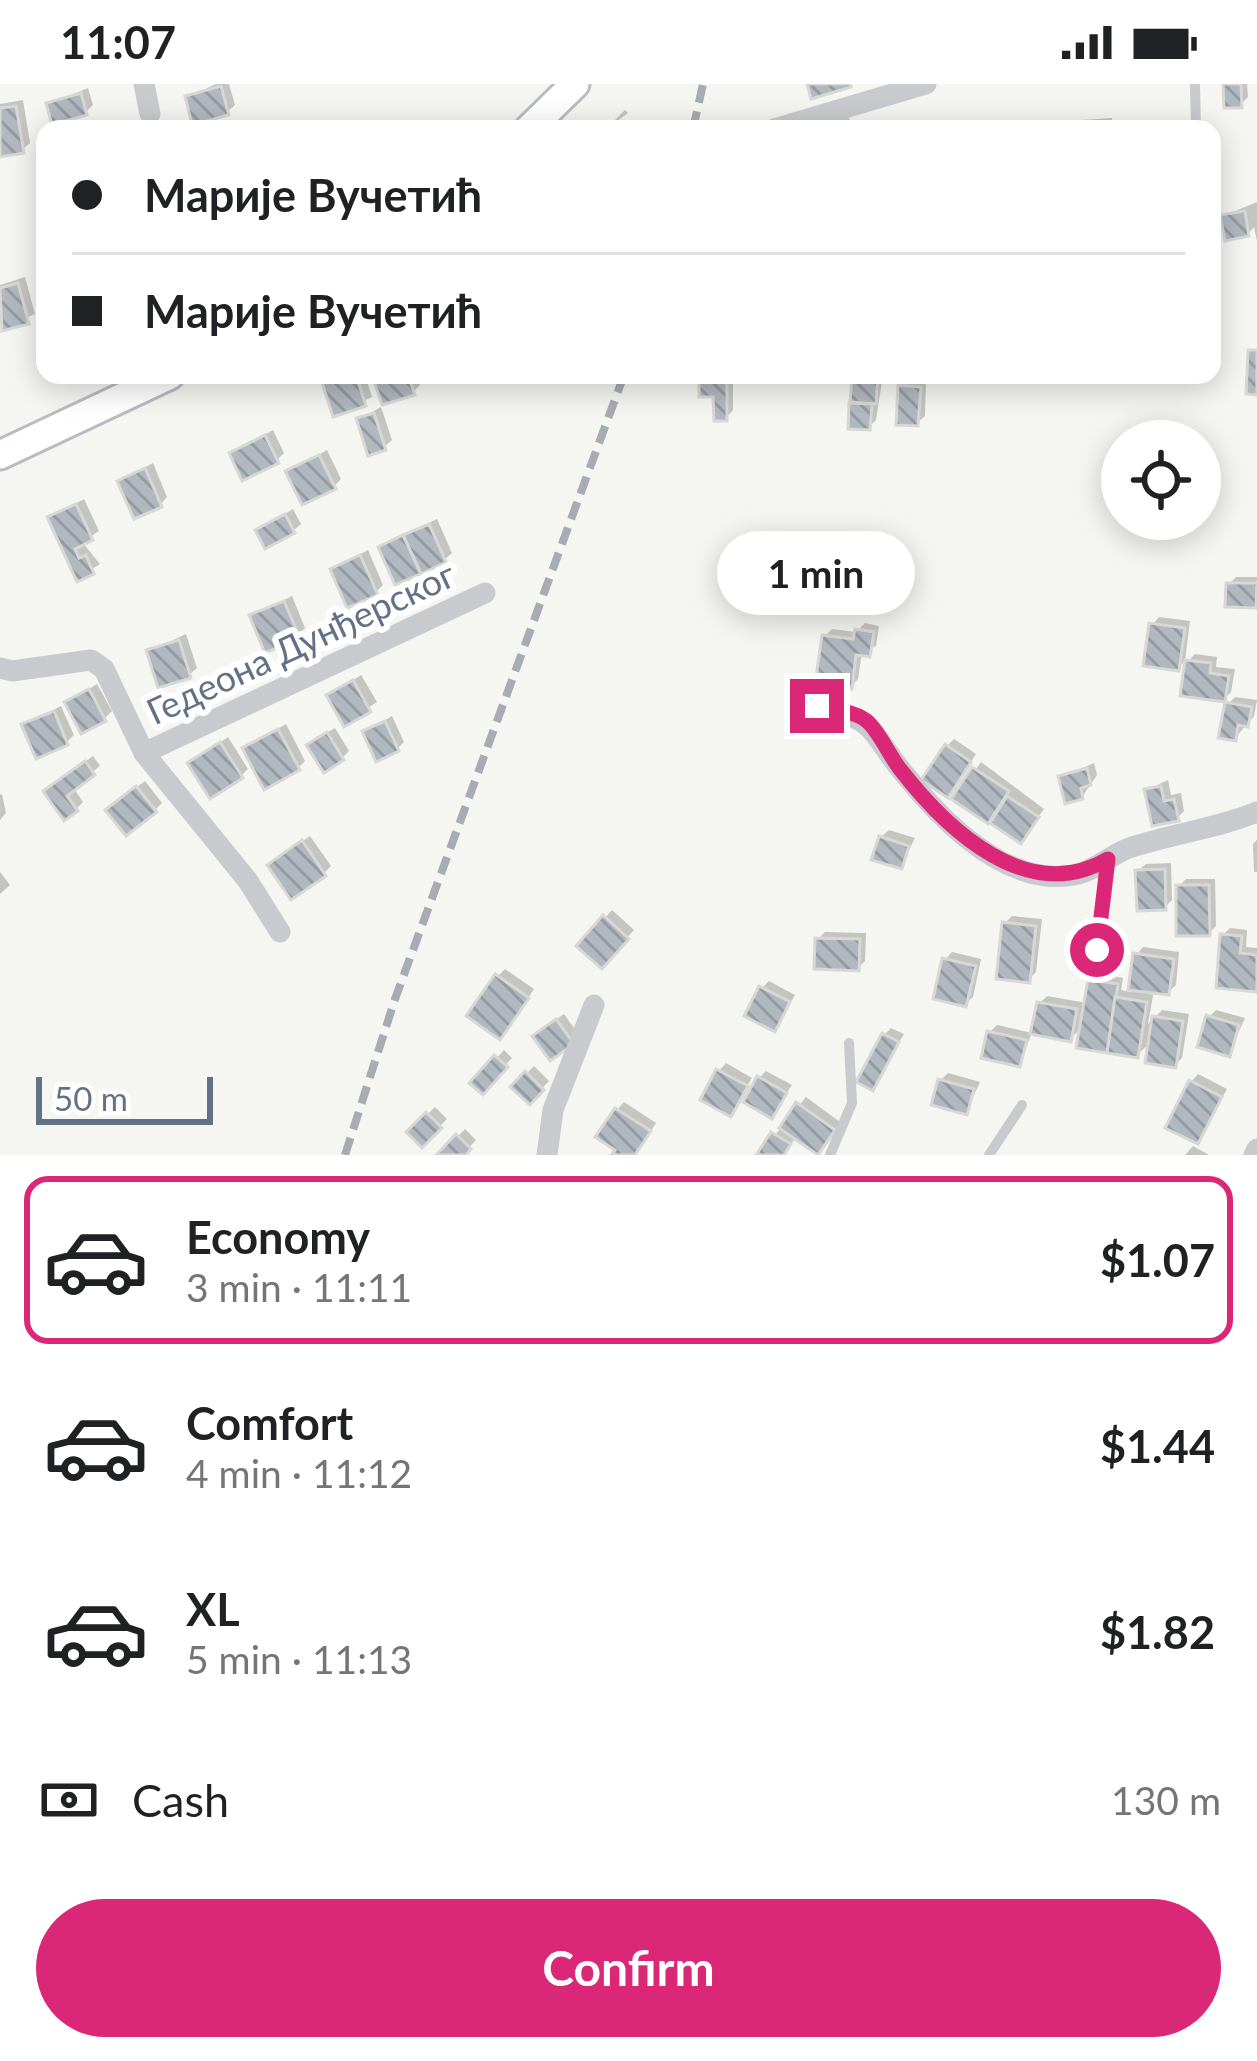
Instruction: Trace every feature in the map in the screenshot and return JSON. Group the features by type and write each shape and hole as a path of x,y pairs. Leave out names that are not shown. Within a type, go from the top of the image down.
{"main road":[{"path":"539,120 574,84"},
{"path":"0,455 151,384"}],"street":[{"path":"144,84 150,114"},
{"path":"845,120 926,84"},
{"name":"Гедеона Дунђерског","path":"144,753 485,593"},
{"name":"Гедеона Дунђерског","path":"0,668 12,671 91,659 104,669 144,753 248,881 280,932"},
{"path":"817,706 870,723 926,800 1003,862 1054,876 1082,873 1125,849 1213,830 1257,812"},
{"path":"547,1155 554,1110 594,1005"}],"lane":[{"path":"1195,84 1196,120"},
{"path":"1097,950 1108,859"},
{"path":"830,1155 851,1102 849,1043"},
{"path":"989,1155 1022,1105"}],"building":[{"path":"807,84 850,84 851,87 811,99"},
{"path":"1223,84 1241,84 1242,108 1224,108"},
{"path":"221,86 229,115 191,120 185,96"},
{"path":"81,93 87,115 51,120 46,103"},
{"path":"16,106 24,153 0,157 0,108"},
{"path":"1245,211 1249,236 1225,241 1221,215"},
{"path":"18,283 29,324 2,331 0,288"},
{"path":"1248,350 1257,350 1257,395 1246,394"},
{"path":"323,384 359,384 366,406 333,417"},
{"path":"375,384 411,384 415,395 382,405"},
{"path":"699,384 727,384 727,421 714,421 713,397 699,397"},
{"path":"851,384 877,384 876,404 850,402"},
{"path":"898,385 921,387 918,426 896,425"},
{"path":"849,403 872,404 870,430 848,429"},
{"path":"374,413 386,450 368,456 356,418"},
{"path":"265,435 279,463 242,481 229,453"},
{"path":"319,455 336,489 302,505 285,471"},
{"path":"145,468 162,507 134,519 117,481"},
{"path":"76,504 93,540 75,549 79,558 86,555 94,574 77,582 47,517"},
{"path":"285,514 295,533 265,549 255,530"},
{"path":"429,524 446,562 421,574 403,535"},
{"path":"403,535 421,574 395,585 378,547"},
{"path":"360,555 378,595 347,608 330,569"},
{"path":"1226,583 1257,583 1256,608 1225,607"},
{"path":"284,601 300,638 265,653 249,615"},
{"path":"1149,623 1185,628 1179,671 1143,666"},
{"path":"855,629 874,632 870,657 856,655 852,689 815,684 822,635 853,639"},
{"path":"179,640 191,678 158,688 146,650"},
{"path":"1185,660 1211,663 1210,673 1229,676 1225,702 1180,696"},
{"path":"353,680 371,712 344,727 326,695"},
{"path":"89,689 106,721 81,734 64,702"},
{"path":"1225,702 1252,707 1248,727 1238,725 1236,741 1218,738"},
{"path":"54,711 68,745 36,759 21,724"},
{"path":"385,721 399,751 376,762 362,731"},
{"path":"278,729 300,770 264,790 242,748"},
{"path":"327,732 344,760 324,773 306,745"},
{"path":"220,742 243,778 210,799 187,763"},
{"path":"945,744 971,762 948,798 921,780"},
{"path":"85,761 95,775 67,796 78,811 64,821 43,791"},
{"path":"972,767 1009,791 988,824 951,799"},
{"path":"1087,768 1091,785 1081,788 1083,799 1065,804 1058,776"},
{"path":"136,786 157,812 126,836 105,810"},
{"path":"1161,786 1164,801 1174,799 1179,821 1152,826 1144,789"},
{"path":"1007,796 1039,817 1021,844 990,823"},
{"path":"879,836 909,846 902,869 871,860"},
{"path":"302,840 326,876 291,900 267,865"},
{"path":"1165,869 1166,910 1137,911 1135,870"},
{"path":"1176,885 1209,885 1210,936 1176,936"},
{"path":"603,915 629,939 602,969 576,946"},
{"path":"1002,922 1036,926 1030,983 996,979"},
{"path":"1220,934 1242,936 1240,953 1257,955 1257,992 1216,988"},
{"path":"815,938 860,939 859,971 814,969"},
{"path":"1133,953 1174,959 1169,995 1128,990"},
{"path":"942,958 976,966 966,1007 933,999"},
{"path":"495,974 529,998 500,1040 466,1016"},
{"path":"1088,979 1118,984 1107,1053 1076,1048"},
{"path":"759,986 790,1002 775,1032 744,1016"},
{"path":"1115,997 1147,1002 1138,1058 1107,1053"},
{"path":"1037,1002 1077,1009 1071,1042 1030,1034"},
{"path":"1206,1015 1239,1025 1230,1057 1197,1047"},
{"path":"1152,1016 1183,1021 1176,1068 1145,1063"},
{"path":"556,1019 574,1044 550,1061 532,1036"},
{"path":"987,1031 1027,1040 1020,1067 981,1058"},
{"path":"882,1033 899,1042 873,1091 856,1082"},
{"path":"494,1055 508,1067 483,1095 469,1083"},
{"path":"716,1069 748,1086 731,1117 700,1100"},
{"path":"525,1071 544,1090 530,1105 510,1087"},
{"path":"757,1076 787,1093 772,1119 743,1102"},
{"path":"938,1079 974,1089 967,1115 931,1105"},
{"path":"1189,1080 1222,1097 1198,1144 1165,1128"},
{"path":"796,1102 835,1130 818,1155 779,1128"},
{"path":"615,1108 651,1131 635,1155 611,1155 615,1150 595,1137"},
{"path":"426,1112 442,1128 422,1148 406,1132"},
{"path":"771,1132 791,1144 784,1155 756,1155"},
{"path":"456,1134 471,1149 466,1155 436,1155"}],"railway":[{"path":"695,120 703,84"},
{"path":"345,1155 395,999 621,384"}],"route":[{"path":"817,706 860,716 870,723 926,800 1003,862 1036,875 1054,876 1082,873 1108,859 1097,950"}]}
